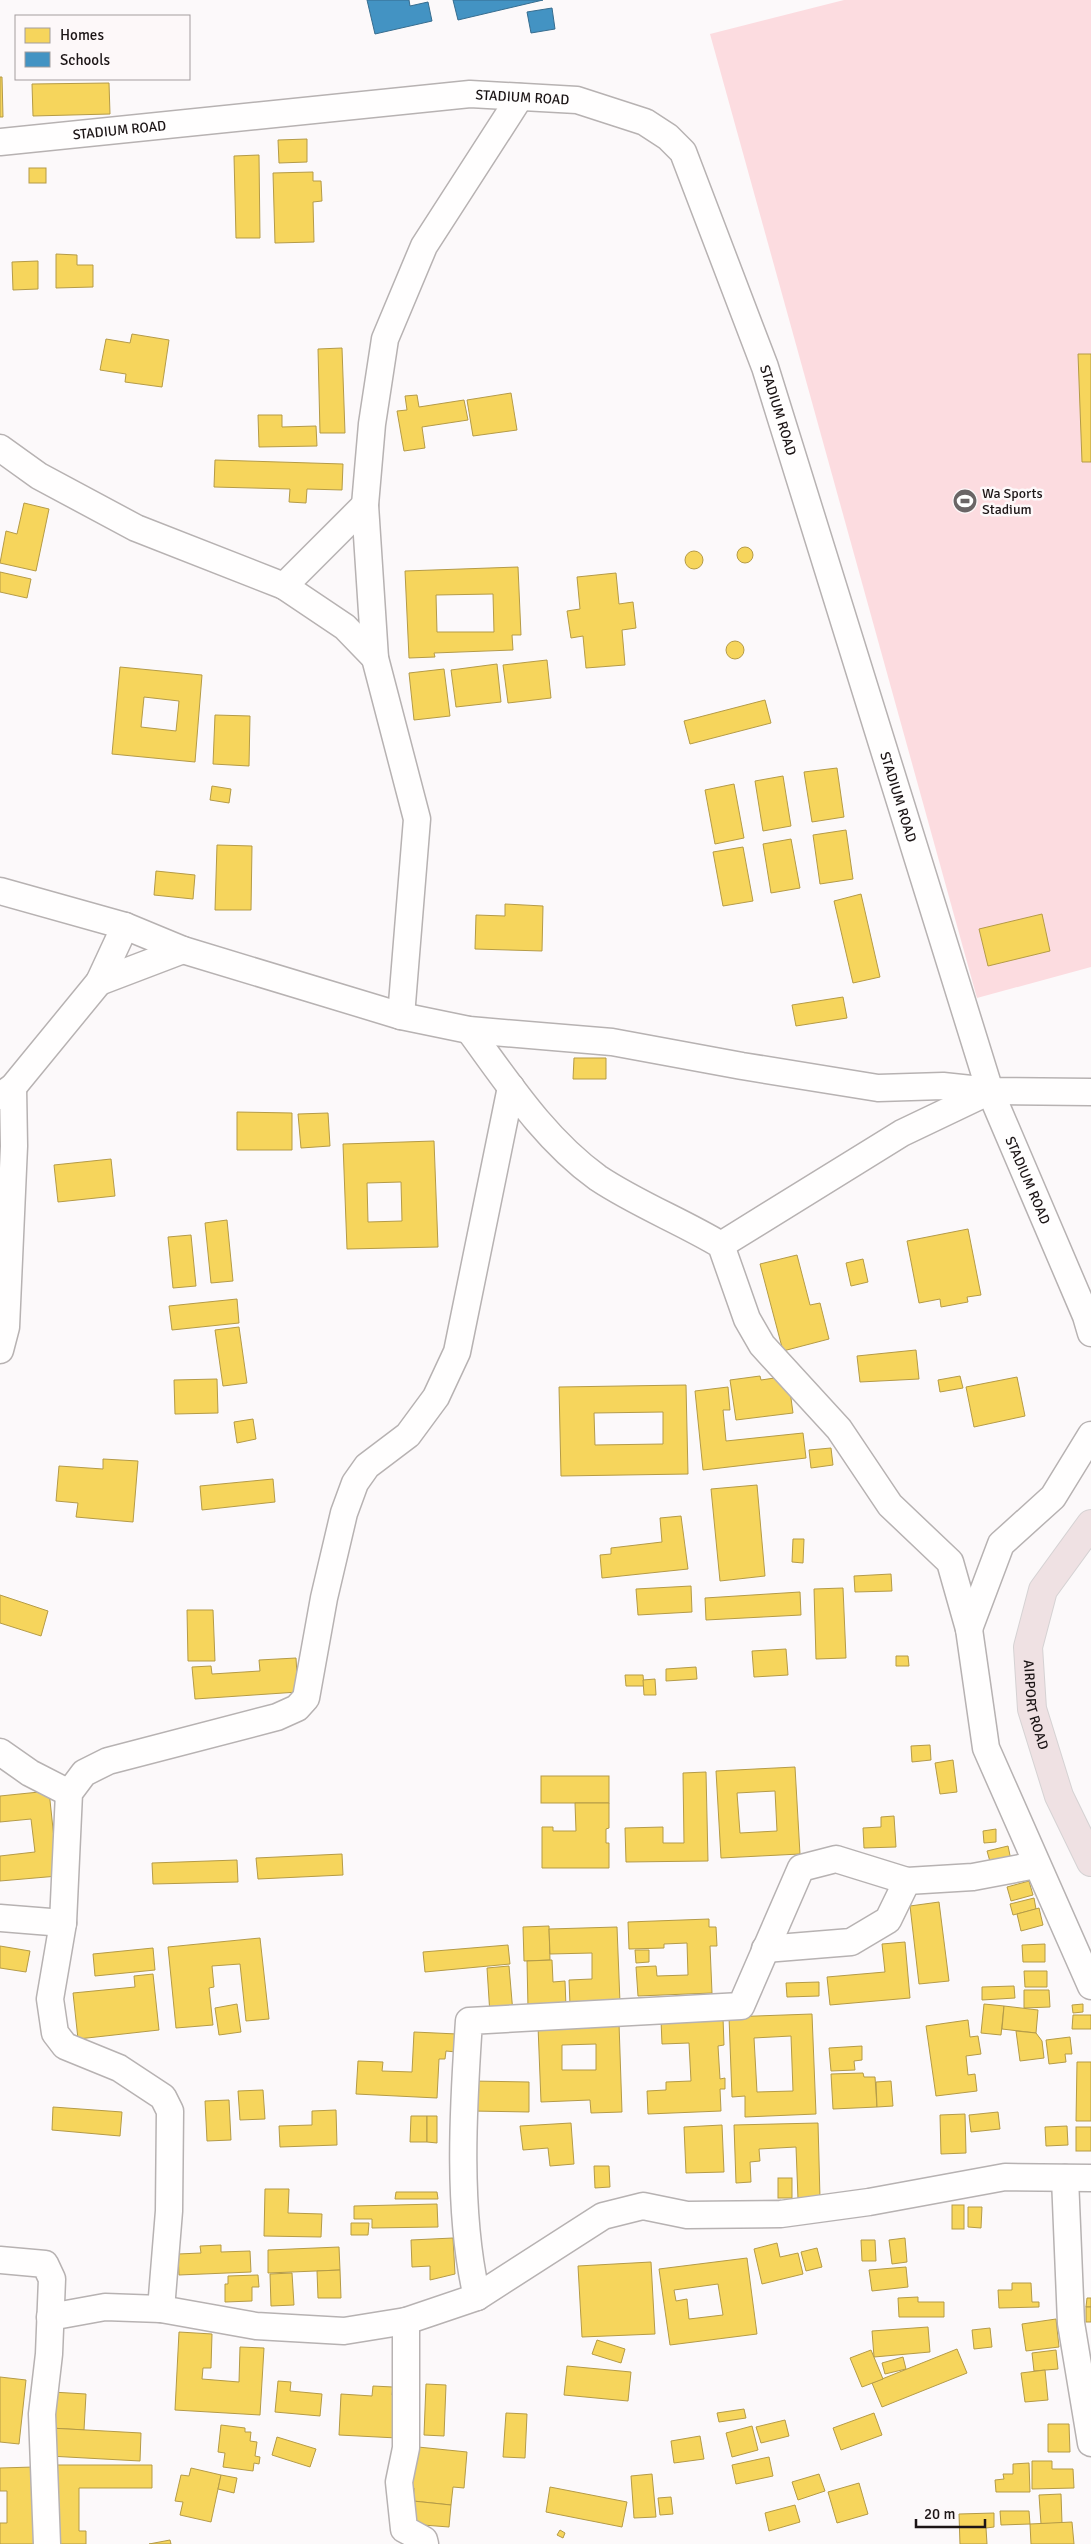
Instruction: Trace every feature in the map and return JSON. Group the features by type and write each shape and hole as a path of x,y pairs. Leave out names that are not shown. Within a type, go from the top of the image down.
{"highway":[{"name":"AIRPORT ROAD","path":"1091,1524 1043,1590 1028,1647 1032,1709 1059,1796 1091,1862"}],"street":[{"name":"STADIUM ROAD","path":"0,142 470,94 577,100 636,119 668,137 683,152 765,367 990,1091 1086,1316 1091,1334"},
{"path":"401,1016 417,819 375,658 365,505 372,424 385,339 424,246 520,97"},
{"path":"0,448 39,476 136,528 284,586 345,627 375,658"},
{"path":"284,586 365,505"},
{"path":"0,892 125,926 183,950 401,1016 469,1030 612,1042 878,1088 943,1086 990,1091 1091,1092"},
{"path":"0,1350 6,1317 14,1146 6,1092 99,982 125,926"},
{"path":"99,982 183,950"},
{"path":"469,1030 545,1132 597,1177 623,1193 721,1245 748,1319 762,1345 839,1429 890,1506 950,1562 968,1629 986,1748 1091,1986"},
{"path":"161,2309 169,2212 170,2112 163,2097 119,2068 66,2046 56,2033 50,1999 63,1923 69,1793 84,1773 108,1761 277,1716 297,1708 306,1698 324,1598 344,1513 354,1483 367,1466 408,1435 436,1397 457,1352 511,1087"},
{"path":"721,1245 902,1133 990,1091"},
{"path":"968,1629 1000,1544 1053,1497 1091,1435"},
{"path":"0,1752 30,1773 69,1793"},
{"path":"477,2297 466,2224 465,2116 468,2021 741,2006 801,1868 836,1859 908,1881 973,1878 1036,1865"},
{"path":"766,1949 851,1942 888,1920 908,1881"},
{"path":"0,1918 63,1923"},
{"path":"50,2317 105,2307 161,2309 256,2326 344,2331 406,2321 477,2297 604,2216 643,2206 687,2215 781,2214 868,2202 1005,2177 1091,2178"},
{"path":"1065,2178 1071,2323 1091,2443"},
{"path":"0,2260 45,2264 52,2279 49,2354 42,2414 47,2544"},
{"path":"406,2321 406,2448 399,2482 400,2504 404,2529 424,2540 426,2544"}],"shaded area":[{"name":"Wa Sports Stadium","path":"844,0 1091,0 1091,967 977,998 710,34"}],"building: Homes":[{"path":"0,77 2,77 3,117 0,117"},
{"path":"109,83 110,114 33,116 32,84"},
{"path":"307,139 307,162 279,163 278,140"},
{"path":"259,155 260,238 236,238 234,156"},
{"path":"29,168 46,168 46,183 29,183"},
{"path":"313,172 313,181 321,181 322,201 313,202 314,242 275,243 273,173"},
{"path":"56,254 77,255 77,265 93,265 93,287 56,288"},
{"path":"38,261 38,289 13,290 12,262"},
{"path":"132,334 169,340 162,387 125,382 126,374 100,370 106,339 130,343"},
{"path":"342,348 345,433 320,433 318,349"},
{"path":"1078,354 1091,354 1091,462 1082,462"},
{"path":"511,393 517,430 473,436 467,400"},
{"path":"417,395 419,407 464,400 468,420 422,427 425,448 404,451 397,411 407,410 405,396"},
{"path":"258,415 282,415 282,427 316,426 317,446 259,447"},
{"path":"215,460 343,464 342,490 307,489 306,503 289,502 290,489 214,487"},
{"path":"24,503 49,509 36,571 0,563 6,531 17,534"},
{"path":"745,547 751,549 753,555 751,561 745,563 739,561 737,555 739,549"},
{"path":"694,551 700,554 703,560 700,566 694,569 688,566 685,560 688,554"},
{"path":"518,567 521,635 512,635 513,650 434,653 435,657 409,658 405,571","holes":["493,594 494,632 437,632 436,595"]},
{"path":"0,572 31,579 27,598 0,592"},
{"path":"616,573 619,604 633,602 636,628 622,630 625,665 586,668 583,636 571,638 567,611 580,609 577,577"},
{"path":"735,641 743,646 744,650 739,658 735,659 727,654 726,650 731,642"},
{"path":"547,660 551,698 508,703 503,665"},
{"path":"497,664 501,702 456,707 451,670"},
{"path":"120,667 202,675 195,762 112,754","holes":["144,697 179,701 176,731 141,727"]},
{"path":"444,669 450,716 414,720 409,673"},
{"path":"765,700 771,723 690,744 684,721"},
{"path":"215,715 250,716 249,766 213,764"},
{"path":"837,768 844,817 812,822 804,772"},
{"path":"783,776 791,826 763,831 755,781"},
{"path":"734,784 744,838 715,844 705,790"},
{"path":"212,786 231,789 229,803 210,800"},
{"path":"846,830 853,879 820,884 813,835"},
{"path":"791,839 800,888 771,893 763,844"},
{"path":"217,845 252,846 251,910 215,910"},
{"path":"743,847 753,901 723,906 713,852"},
{"path":"156,871 195,875 193,899 154,895"},
{"path":"861,894 880,977 853,983 834,901"},
{"path":"505,904 543,906 542,951 475,949 476,915 505,916"},
{"path":"1042,914 1050,951 988,966 979,929"},
{"path":"843,997 847,1018 796,1026 792,1005"},
{"path":"574,1058 606,1058 606,1079 573,1079"},
{"path":"237,1112 292,1113 292,1150 237,1150"},
{"path":"328,1113 330,1146 301,1148 298,1114"},
{"path":"434,1141 438,1247 347,1249 343,1144","holes":["401,1182 402,1221 368,1222 367,1183"]},
{"path":"111,1159 115,1196 58,1202 54,1165"},
{"path":"227,1220 233,1281 211,1283 205,1223"},
{"path":"968,1229 981,1295 967,1297 968,1302 941,1307 940,1299 919,1303 907,1241"},
{"path":"191,1235 196,1286 173,1288 168,1237"},
{"path":"797,1255 810,1305 820,1303 829,1339 783,1351 760,1264"},
{"path":"863,1259 868,1282 851,1286 846,1263"},
{"path":"237,1299 239,1323 172,1330 169,1306"},
{"path":"239,1327 247,1383 223,1386 215,1330"},
{"path":"916,1350 919,1379 860,1382 857,1356"},
{"path":"760,1376 761,1380 788,1376 793,1413 736,1420 730,1380"},
{"path":"960,1376 963,1388 940,1392 938,1380"},
{"path":"1017,1377 1025,1416 974,1427 966,1387"},
{"path":"217,1379 218,1413 175,1414 174,1380"},
{"path":"686,1385 688,1474 561,1476 559,1387","holes":["663,1412 663,1444 595,1445 594,1413"]},
{"path":"728,1387 730,1410 723,1410 726,1441 803,1433 806,1458 703,1470 695,1391"},
{"path":"253,1419 256,1439 237,1443 234,1422"},
{"path":"831,1448 833,1465 811,1468 809,1450"},
{"path":"103,1459 138,1461 133,1522 76,1517 78,1503 56,1501 59,1466 103,1469"},
{"path":"273,1479 275,1502 202,1510 200,1486"},
{"path":"757,1485 765,1576 720,1581 711,1489"},
{"path":"681,1516 688,1569 602,1578 600,1555 611,1554 611,1548 662,1542 660,1518"},
{"path":"793,1539 804,1539 803,1563 792,1562"},
{"path":"891,1574 892,1591 855,1592 854,1576"},
{"path":"691,1586 692,1612 638,1615 636,1589"},
{"path":"843,1588 846,1658 816,1659 814,1589"},
{"path":"800,1592 801,1615 706,1620 705,1598"},
{"path":"0,1595 48,1611 41,1636 0,1623"},
{"path":"187,1610 213,1610 215,1661 188,1661"},
{"path":"786,1649 788,1675 754,1677 752,1651"},
{"path":"896,1656 908,1656 909,1666 896,1666"},
{"path":"296,1658 298,1692 195,1699 192,1667 211,1666 212,1674 260,1671 259,1660"},
{"path":"696,1667 697,1679 666,1681 666,1669"},
{"path":"625,1675 643,1675 644,1686 626,1686"},
{"path":"655,1679 656,1695 644,1695 643,1680"},
{"path":"930,1745 931,1760 912,1762 911,1746"},
{"path":"953,1760 957,1792 940,1794 935,1763"},
{"path":"795,1767 800,1854 721,1858 716,1771","holes":["775,1791 777,1831 740,1833 737,1793"]},
{"path":"706,1772 708,1861 626,1862 625,1828 663,1827 663,1843 684,1843 683,1773"},
{"path":"541,1776 609,1776 609,1803 541,1803"},
{"path":"49,1791 58,1876 0,1881 0,1856 35,1852 31,1819 0,1822 0,1796"},
{"path":"575,1803 609,1803 609,1828 606,1829 606,1843 609,1843 609,1868 542,1868 542,1827 553,1827 553,1831 576,1831"},
{"path":"894,1816 896,1847 864,1848 863,1828 881,1827 881,1817"},
{"path":"996,1829 996,1842 984,1843 983,1831"},
{"path":"1008,1846 1011,1860 991,1865 987,1851"},
{"path":"342,1854 343,1875 258,1879 256,1858"},
{"path":"237,1860 238,1882 153,1884 152,1863"},
{"path":"1029,1881 1033,1895 1011,1901 1007,1887"},
{"path":"1034,1898 1036,1909 1013,1915 1010,1904"},
{"path":"939,1902 949,1981 919,1984 910,1906"},
{"path":"1039,1908 1043,1925 1021,1931 1017,1914"},
{"path":"709,1919 709,1927 716,1927 717,1946 710,1946 712,1993 638,1996 636,1967 656,1966 657,1976 688,1975 687,1943 664,1944 664,1948 629,1949 628,1922"},
{"path":"549,1926 550,1960 524,1961 523,1927"},
{"path":"617,1927 620,2003 570,2005 569,1980 592,1979 592,1953 550,1954 549,1929"},
{"path":"260,1938 269,2019 246,2021 240,1964 212,1966 214,1987 209,1988 213,2025 176,2028 168,1947"},
{"path":"905,1942 910,1998 830,2005 827,1977 885,1972 882,1944"},
{"path":"1045,1944 1045,1962 1023,1962 1022,1945"},
{"path":"508,1945 510,1964 425,1972 423,1952"},
{"path":"0,1946 30,1951 26,1972 0,1968"},
{"path":"153,1948 155,1970 95,1976 93,1954"},
{"path":"635,1950 649,1950 649,1962 636,1963"},
{"path":"552,1960 553,1982 565,1981 566,2007 528,2008 527,1961"},
{"path":"509,1966 513,2013 490,2015 487,1968"},
{"path":"1024,1971 1047,1971 1047,1987 1025,1987"},
{"path":"153,1974 159,2030 78,2039 73,1993 135,1987 134,1976"},
{"path":"819,1982 819,1996 787,1997 786,1983"},
{"path":"1014,1986 1015,1998 982,2000 982,1987"},
{"path":"1024,1990 1049,1990 1050,2007 1024,2008"},
{"path":"237,2004 241,2032 219,2035 215,2008"},
{"path":"984,2004 1004,2006 1001,2035 981,2033"},
{"path":"1083,2004 1083,2012 1073,2013 1072,2005"},
{"path":"1004,2006 1038,2010 1036,2033 1002,2029"},
{"path":"812,2014 816,2114 745,2117 745,2096 732,2097 729,2017","holes":["791,2036 793,2091 757,2092 754,2038"]},
{"path":"1073,2015 1091,2015 1091,2029 1072,2029"},
{"path":"723,2018 724,2045 718,2046 720,2079 725,2078 725,2089 720,2089 721,2111 648,2114 647,2091 666,2090 666,2082 691,2081 689,2043 662,2044 661,2020"},
{"path":"968,2020 970,2037 978,2036 981,2054 966,2056 968,2075 975,2074 977,2091 936,2096 926,2026"},
{"path":"619,2023 622,2112 591,2113 590,2100 541,2102 538,2026","holes":["596,2044 596,2070 562,2070 562,2045"]},
{"path":"1016,2031 1036,2033 1042,2041 1044,2058 1020,2061"},
{"path":"414,2032 457,2034 456,2052 446,2051 445,2059 439,2059 437,2098 356,2094 358,2061 383,2062 382,2071 412,2072"},
{"path":"1070,2037 1072,2054 1065,2054 1066,2062 1049,2064 1046,2040"},
{"path":"862,2046 862,2060 854,2061 855,2070 831,2071 829,2048"},
{"path":"1077,2062 1091,2062 1091,2121 1076,2121"},
{"path":"863,2073 864,2077 875,2077 877,2107 833,2109 831,2074"},
{"path":"472,2081 529,2082 529,2112 472,2111"},
{"path":"891,2081 893,2106 877,2107 876,2082"},
{"path":"263,2090 265,2119 240,2120 238,2091"},
{"path":"229,2100 231,2140 207,2141 205,2101"},
{"path":"53,2107 122,2112 120,2136 52,2130"},
{"path":"336,2110 337,2145 280,2147 279,2126 312,2125 312,2111"},
{"path":"998,2112 1000,2129 971,2132 969,2115"},
{"path":"965,2114 966,2153 941,2154 940,2115"},
{"path":"411,2116 427,2116 427,2142 410,2142"},
{"path":"427,2116 437,2116 437,2143 427,2142"},
{"path":"571,2123 574,2164 550,2166 548,2148 523,2150 520,2126"},
{"path":"818,2123 820,2198 798,2199 796,2147 759,2149 760,2161 750,2162 751,2182 736,2183 734,2125"},
{"path":"722,2125 724,2172 686,2173 684,2127"},
{"path":"1067,2126 1068,2145 1046,2146 1045,2127"},
{"path":"1076,2127 1091,2127 1091,2151 1076,2151"},
{"path":"594,2166 609,2166 610,2187 595,2188"},
{"path":"778,2178 792,2178 792,2198 778,2198"},
{"path":"265,2189 289,2189 288,2213 322,2214 321,2237 264,2236"},
{"path":"396,2192 437,2192 438,2199 395,2199"},
{"path":"437,2204 438,2227 372,2228 372,2219 354,2219 354,2206"},
{"path":"952,2205 964,2205 964,2229 952,2229"},
{"path":"968,2207 982,2207 981,2228 968,2227"},
{"path":"351,2223 369,2223 368,2235 351,2235"},
{"path":"453,2238 455,2274 430,2280 430,2266 412,2267 411,2240"},
{"path":"905,2238 907,2262 892,2264 889,2240"},
{"path":"861,2240 875,2240 876,2261 862,2261"},
{"path":"777,2243 780,2257 798,2253 803,2274 762,2284 754,2249"},
{"path":"221,2245 221,2252 250,2251 251,2272 179,2275 178,2254 201,2253 200,2246"},
{"path":"339,2247 340,2270 268,2273 268,2250"},
{"path":"817,2248 822,2267 806,2271 801,2252"},
{"path":"747,2258 757,2334 670,2345 659,2269","holes":["718,2284 723,2315 689,2319 687,2299 676,2301 674,2290"]},
{"path":"651,2262 655,2334 582,2337 578,2266"},
{"path":"906,2267 908,2287 872,2291 869,2270"},
{"path":"340,2270 341,2298 318,2298 317,2271"},
{"path":"292,2273 294,2305 271,2306 270,2274"},
{"path":"258,2275 259,2287 252,2287 252,2301 225,2302 225,2284 228,2284 228,2276"},
{"path":"1012,2283 1031,2283 1032,2302 1039,2302 1039,2307 999,2308 998,2290 1012,2290"},
{"path":"918,2297 918,2302 944,2302 944,2317 899,2317 898,2298"},
{"path":"1087,2298 1091,2298 1091,2307 1086,2307"},
{"path":"1086,2307 1091,2307 1091,2322 1086,2322"},
{"path":"1056,2319 1059,2347 1026,2351 1022,2324"},
{"path":"928,2327 930,2352 874,2357 872,2331"},
{"path":"990,2328 992,2347 974,2349 972,2330"},
{"path":"179,2332 212,2334 211,2368 203,2368 202,2379 239,2382 240,2347 264,2348 260,2415 175,2410"},
{"path":"597,2340 625,2349 621,2363 592,2354"},
{"path":"957,2349 967,2373 882,2407 872,2383"},
{"path":"871,2350 883,2379 862,2387 850,2358"},
{"path":"1056,2350 1058,2369 1034,2371 1032,2353"},
{"path":"903,2357 906,2369 885,2374 882,2363"},
{"path":"567,2366 631,2372 628,2401 564,2395"},
{"path":"1045,2370 1048,2400 1025,2402 1021,2373"},
{"path":"0,2377 26,2380 19,2444 0,2442"},
{"path":"278,2381 291,2382 290,2391 322,2394 320,2416 275,2412"},
{"path":"426,2384 446,2385 444,2436 424,2435"},
{"path":"373,2386 393,2387 392,2395 400,2395 397,2438 339,2435 341,2394 372,2396"},
{"path":"52,2392 86,2394 84,2430 50,2428"},
{"path":"744,2409 746,2418 719,2422 717,2413"},
{"path":"506,2413 527,2414 525,2458 503,2457"},
{"path":"874,2413 882,2435 841,2450 833,2428"},
{"path":"785,2420 789,2436 761,2443 756,2427"},
{"path":"1048,2424 1069,2424 1070,2452 1048,2452"},
{"path":"221,2425 245,2428 245,2432 251,2432 250,2441 257,2442 255,2456 260,2457 259,2464 254,2463 253,2471 223,2467 225,2453 218,2452"},
{"path":"752,2426 758,2450 732,2457 726,2433"},
{"path":"50,2428 141,2433 140,2461 49,2456"},
{"path":"700,2436 704,2459 674,2463 671,2441"},
{"path":"277,2437 316,2449 310,2467 272,2455"},
{"path":"418,2447 467,2452 464,2488 453,2487 451,2505 413,2501 414,2488 406,2487"},
{"path":"769,2457 773,2476 736,2484 732,2465"},
{"path":"1032,2461 1052,2461 1052,2469 1073,2469 1074,2488 1032,2489"},
{"path":"1029,2463 1030,2492 996,2492 995,2480 1004,2479 1003,2474 1013,2474 1013,2464"},
{"path":"57,2465 152,2465 152,2488 79,2488 79,2531 86,2531 86,2544 58,2544"},
{"path":"34,2467 35,2544 0,2544 0,2523 7,2523 7,2491 0,2491 0,2468"},
{"path":"191,2468 221,2475 211,2522 180,2515 183,2502 175,2501 181,2475 189,2476"},
{"path":"652,2474 656,2517 634,2518 631,2476"},
{"path":"819,2474 825,2491 798,2500 792,2482"},
{"path":"221,2475 237,2478 234,2493 218,2489"},
{"path":"859,2483 868,2514 837,2523 828,2492"},
{"path":"550,2487 627,2502 622,2527 546,2512"},
{"path":"1061,2494 1062,2523 1041,2524 1039,2495"},
{"path":"671,2497 673,2514 660,2515 658,2498"},
{"path":"413,2501 451,2505 449,2527 410,2524"},
{"path":"795,2505 800,2522 769,2531 765,2513"},
{"path":"1000,2511 1029,2511 1030,2524 1001,2525"},
{"path":"994,2513 994,2527 986,2528 987,2544 960,2544 959,2514"},
{"path":"1072,2522 1074,2544 1031,2544 1030,2524"},
{"path":"560,2530 565,2533 563,2538 557,2535"},
{"path":"170,2540 171,2544 149,2544"}],"building: Schools":[{"path":"367,0 409,0 410,6 428,2 432,21 375,34"},
{"path":"453,0 543,0 458,20"},
{"path":"552,8 555,29 531,33 527,12"}],"place":[{"name":"Wa Sports Stadium","path":"965,501"}]}
